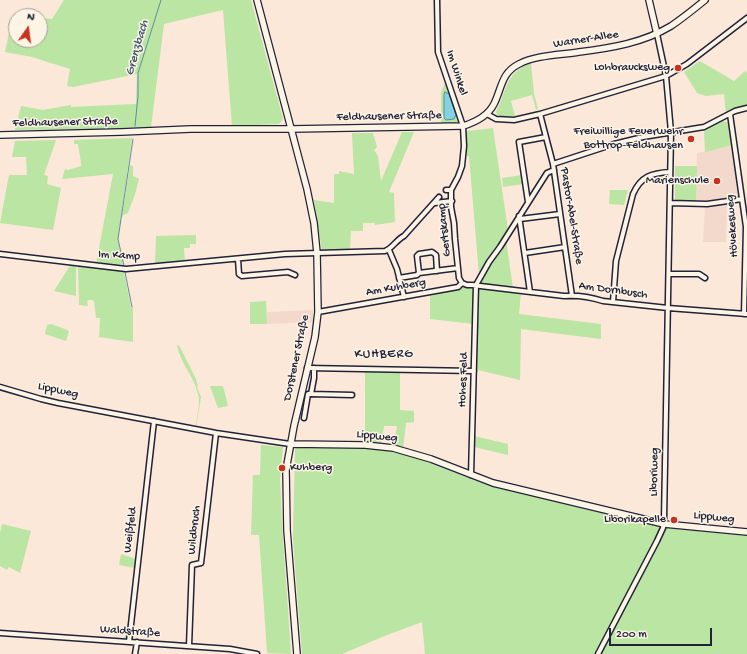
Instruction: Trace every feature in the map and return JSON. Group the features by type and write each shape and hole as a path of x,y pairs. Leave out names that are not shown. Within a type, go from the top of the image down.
{"street":[{"name":"Dorstener Straße","path":"257,0 307,189 314,223 317,253 318,312 315,337 290,444 286,470 286,500 297,654"},
{"name":"Im Winkel","path":"437,0 438,52 463,126 464,146 462,166 458,177 449,190"},
{"path":"649,0 666,76"},
{"name":"Warner-Allee","path":"487,114 494,104 504,78 518,64 532,59 630,44 657,34 705,0"},
{"path":"487,114 496,119 505,120 540,114 666,76 687,64 747,18"},
{"name":"Liboriweg","path":"598,654 657,541 664,524 672,132 666,76"},
{"path":"553,164 614,144 643,137 704,127 730,114 747,108"},
{"name":"Feldhausener Straße","path":"0,135 191,129 463,126 476,122 487,114"},
{"name":"Pastor-Abel-Straße","path":"540,114 553,164 567,262 569,266 572,296"},
{"name":"Hövekesweg","path":"730,114 746,237 746,314"},
{"path":"528,202 519,142 546,137"},
{"path":"476,285 489,262 520,217 547,173 554,170"},
{"path":"613,302 616,261 633,194 638,184 646,177 653,174 670,172"},
{"name":"Gertskamp","path":"449,190 452,201 459,279 462,283"},
{"path":"404,297 394,262 388,250 435,203 439,197"},
{"path":"670,203 707,204 742,199"},
{"path":"435,203 452,201"},
{"path":"520,217 560,214"},
{"path":"520,217 530,292"},
{"path":"525,253 565,247"},
{"name":"Im Kamp","path":"0,254 126,269 285,254 388,250"},
{"name":"Gertskamp","path":"419,273 417,256 419,254 432,252 436,255 437,271"},
{"path":"238,259 239,274 242,276 288,272 295,275"},
{"name":"Gertskamp","path":"399,278 417,275 419,273 458,268"},
{"path":"669,274 699,274 704,278"},
{"name":"Am Kuhberg","path":"318,312 458,287 462,283 467,285 476,285"},
{"name":"Am Dornbusch","path":"476,285 668,308 746,314"},
{"name":"Hohes Feld","path":"472,475 476,285"},
{"path":"307,368 474,371"},
{"path":"304,418 308,394 311,394 314,368"},
{"name":"Lippweg","path":"0,387 41,399 216,433 290,444 365,445 393,448 425,457 493,483 664,524 747,532"},
{"path":"311,394 352,395"},
{"name":"Weißfeld","path":"129,642 154,421"},
{"name":"Wildbruch","path":"189,646 192,565 201,563 216,433"},
{"name":"Waldstraße","path":"0,633 230,649 257,654"},
{"path":"135,654 137,642"}],"shaded area":[{"name":"Marienschule","path":"732,145 738,196 708,201 696,201 697,153"},
{"path":"727,203 726,242 703,242 705,206"},
{"path":"313,310 313,322 267,324 267,312"}],"green space":[{"path":"64,0 251,0 283,119 279,124 232,126 223,10 164,24 151,127 15,130 21,106 43,110 71,105 71,107 136,104 137,74 73,87 67,86 70,69 32,57 5,52 8,38 8,48 48,48 48,19 52,19"},
{"path":"700,61 734,81 745,71 747,73 747,106 726,114 724,94 706,96 697,93 684,72"},
{"path":"531,63 534,94 538,109 536,110 532,95 511,101 515,116 504,117 497,115 496,112 511,78 515,72"},
{"path":"446,80 459,119 456,123 441,123 441,93"},
{"path":"722,121 729,123 732,145 705,152 704,130"},
{"path":"493,128 508,230 479,275 469,156 465,156 466,133 467,131"},
{"path":"402,132 414,132 389,192 394,193 395,222 375,225 375,223 363,223 363,231 351,231 350,250 322,251 314,200 334,203 334,174 339,174 339,171 354,174 352,133 373,133 377,147 374,150 378,156 381,181"},
{"path":"132,138 118,239 123,266 96,264 113,174 62,179 65,169 68,170 81,166 78,144 74,144 74,140"},
{"path":"56,140 44,175 48,176 47,184 61,188 53,230 0,223 9,175 27,175 26,157 12,157 15,141"},
{"path":"130,165 133,166 133,176 139,179 128,213 122,216"},
{"path":"675,166 697,166 696,201 677,201 675,199"},
{"path":"522,175 523,184 503,187 502,178"},
{"path":"610,190 628,190 624,205 609,204"},
{"path":"196,235 196,244 190,244 190,248 184,248 185,263 155,266 156,236"},
{"path":"506,240 513,288 481,283 480,280"},
{"path":"71,264 76,265 76,296 54,291"},
{"path":"78,265 124,272 131,308 133,308 133,342 99,337 100,318 96,318 94,301 88,300 88,306 79,305"},
{"path":"472,286 475,290 474,324 430,319 430,293"},
{"path":"478,289 521,293 519,314 601,324 601,339 521,329 520,380 478,370 476,368"},
{"path":"266,301 267,324 250,324 250,302"},
{"path":"51,324 69,331 66,341 45,334 47,325"},
{"path":"177,345 180,347 196,379 201,397 196,427 199,398 196,387 181,358"},
{"path":"365,370 400,371 400,410 414,411 414,422 406,423 403,449 393,447 397,426 384,426 381,445 365,443"},
{"path":"210,386 223,386 228,406 218,408"},
{"path":"474,436 508,444 508,455 474,447"},
{"path":"261,445 283,447 280,479 291,654 267,653 259,535 251,535 253,475 260,475"},
{"path":"296,448 365,448 392,452 414,457 487,485 612,516 674,529 747,536 747,654 425,654 422,622 342,654 302,654 293,540"},
{"path":"2,524 31,531 20,573 9,567 7,570 0,566 0,533"},
{"path":"121,554 136,559 128,638 126,640 117,639 123,639 126,635 135,568 119,565"}],"water":[{"path":"445,92 449,94 456,115 454,119 446,120 444,118"}],"waterway":[{"name":"Grenzbach","path":"135,126 138,96 138,73 161,0"},
{"name":"Grenzbach","path":"124,266 118,239 133,139"},
{"name":"Grenzbach","path":"125,272 132,307"}],"place":[{"name":"Lohbraucksweg","path":"678,68"},
{"name":"Freiwillige Feuerwehr Bottrop-Feldhausen","path":"691,139"},
{"name":"Marienschule","path":"717,181"},
{"name":"Kuhberg","path":"282,468"},
{"name":"Liborikapelle","path":"674,520"}],"district":[{"name":"KUHBERG","path":"384,355"}]}
